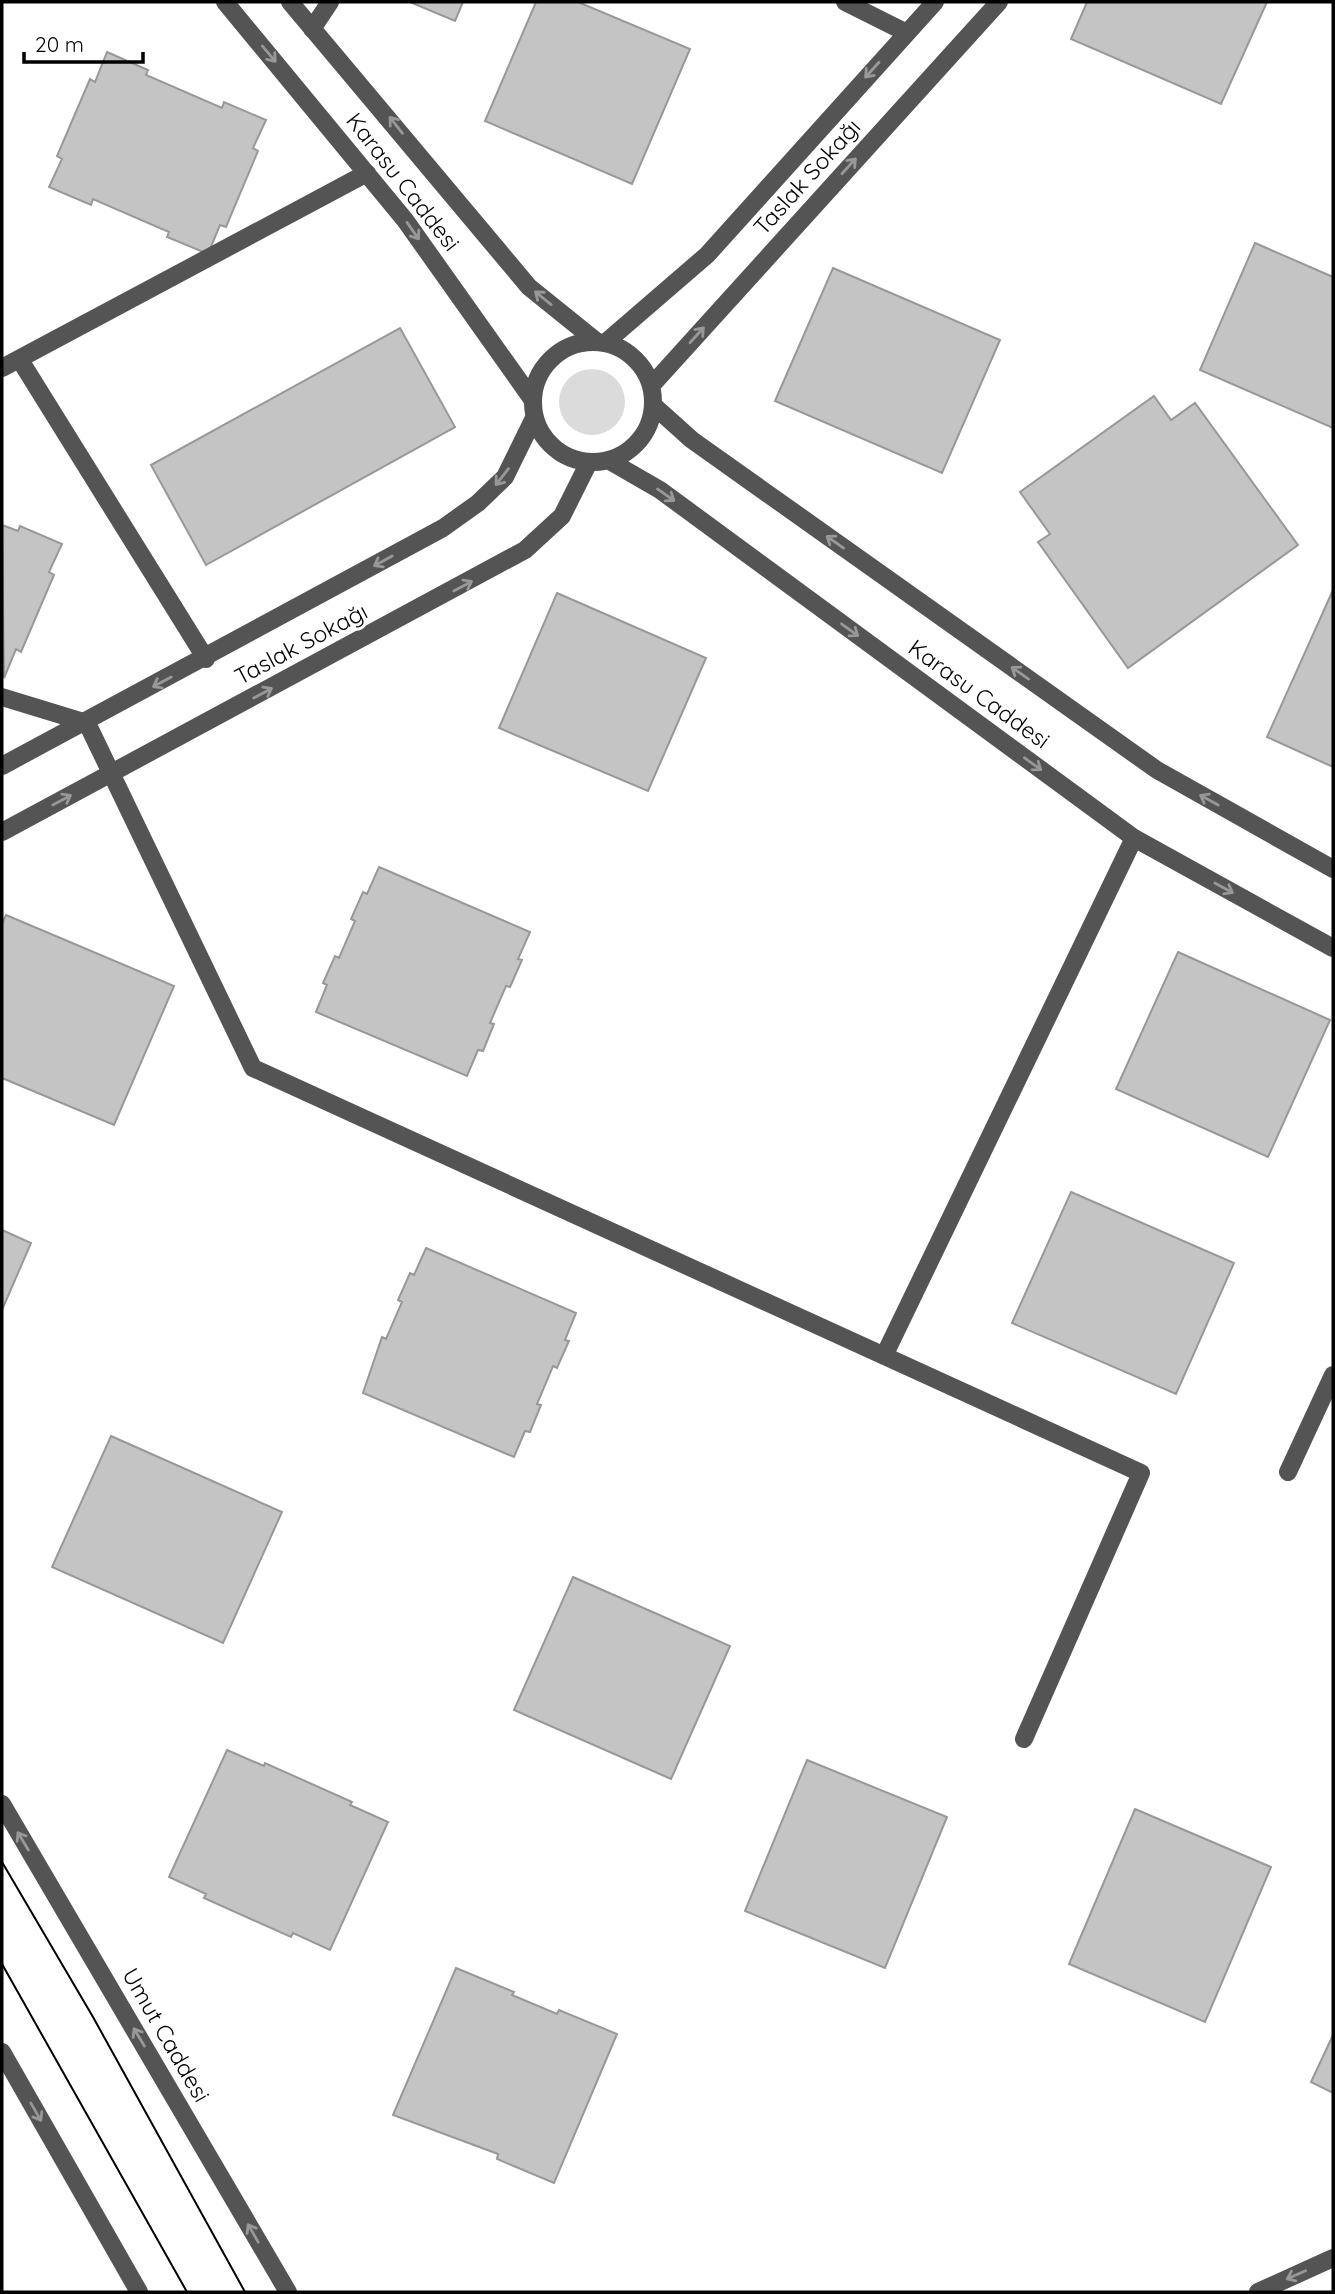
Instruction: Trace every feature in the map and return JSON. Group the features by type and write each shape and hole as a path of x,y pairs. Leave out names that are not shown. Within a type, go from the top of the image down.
{"street":[{"name":"Karasu Caddesi","path":"225,2 405,220 532,399"},
{"name":"Karasu Caddesi","path":"290,2 529,287 601,342"},
{"path":"312,29 330,2"},
{"path":"845,2 905,32"},
{"name":"Taslak Sokağı","path":"601,342 706,254 935,2"},
{"name":"Taslak Sokağı","path":"651,386 999,2"},
{"path":"2,368 367,173"},
{"path":"601,342 631,355 644,369 651,386 653,405 649,424 639,440 626,453 608,460 589,462 570,458 555,449 541,435 534,418 532,399 536,381 545,364 560,351 577,343 601,342"},
{"path":"20,360 206,659"},
{"name":"Karasu Caddesi","path":"653,405 692,440 1157,771 1333,869"},
{"name":"Taslak Sokağı","path":"2,766 206,659 443,528 478,503 505,477 534,418"},
{"name":"Karasu Caddesi","path":"608,460 660,490 1134,838 1333,948"},
{"name":"Taslak Sokağı","path":"2,832 525,550 562,516 589,462"},
{"path":"2,697 87,723 253,1068 1141,1473 1024,1739"},
{"path":"884,1356 1134,838"},
{"path":"1288,1472 1333,1375"},
{"name":"Umut Caddesi","path":"2,1804 288,2292"},
{"path":"2,2052 139,2292"},
{"path":"1258,2292 1333,2258"}],"shaded area":[{"path":"592,369 605,371 620,384 625,402 623,415 610,430 592,435 579,433 564,420 559,402 561,389 574,374"}],"building":[{"path":"410,2 463,2 455,21"},
{"path":"536,2 578,2 690,49 632,184 485,121"},
{"path":"1087,2 1267,2 1221,104 1071,39"},
{"path":"107,52 148,70 146,75 222,108 224,102 266,120 253,148 258,151 226,227 220,225 208,254 167,237 169,232 93,199 91,205 49,187 62,159 57,156 90,79 95,82"},
{"path":"1255,243 1333,277 1333,428 1200,370"},
{"path":"833,268 1000,340 942,473 775,401"},
{"path":"400,328 455,427 206,565 151,465"},
{"path":"1154,396 1171,420 1195,403 1298,545 1128,668 1038,542 1050,534 1020,492"},
{"path":"2,525 18,531 20,526 62,544 49,572 54,575 21,652 16,649 4,678"},
{"path":"1333,590 1333,767 1267,737"},
{"path":"557,593 706,658 648,791 499,728"},
{"path":"379,867 530,932 518,959 522,960 510,987 506,986 490,1023 494,1024 483,1051 478,1050 467,1076 316,1012 327,985 323,983 335,956 339,958 355,921 351,919 363,892 367,894"},
{"path":"6,915 174,986 114,1125 2,1078 2,924"},
{"path":"1178,952 1330,1020 1268,1157 1116,1089"},
{"path":"1071,1192 1234,1263 1176,1394 1012,1323"},
{"path":"2,1230 31,1243 2,1310"},
{"path":"426,1248 576,1313 565,1340 569,1341 557,1368 553,1366 537,1404 541,1405 530,1432 525,1431 514,1457 363,1393 382,1337 386,1339 402,1302 398,1300 410,1273 414,1275"},
{"path":"111,1436 282,1512 223,1643 52,1567"},
{"path":"573,1577 730,1646 671,1779 514,1710"},
{"path":"227,1750 264,1766 265,1763 352,1802 350,1805 388,1822 330,1950 293,1933 291,1937 204,1898 206,1894 169,1877"},
{"path":"807,1760 947,1817 885,1968 745,1911"},
{"path":"1135,1809 1271,1867 1205,2022 1069,1964"},
{"path":"456,1968 514,1992 512,1995 557,2014 559,2010 617,2034 554,2183 497,2159 498,2154 393,2115"},
{"path":"1333,2035 1333,2093 1311,2082"}],"tram line":[{"path":"2,1862 93,2017 245,2292"},
{"path":"2,1964 187,2292"}]}
